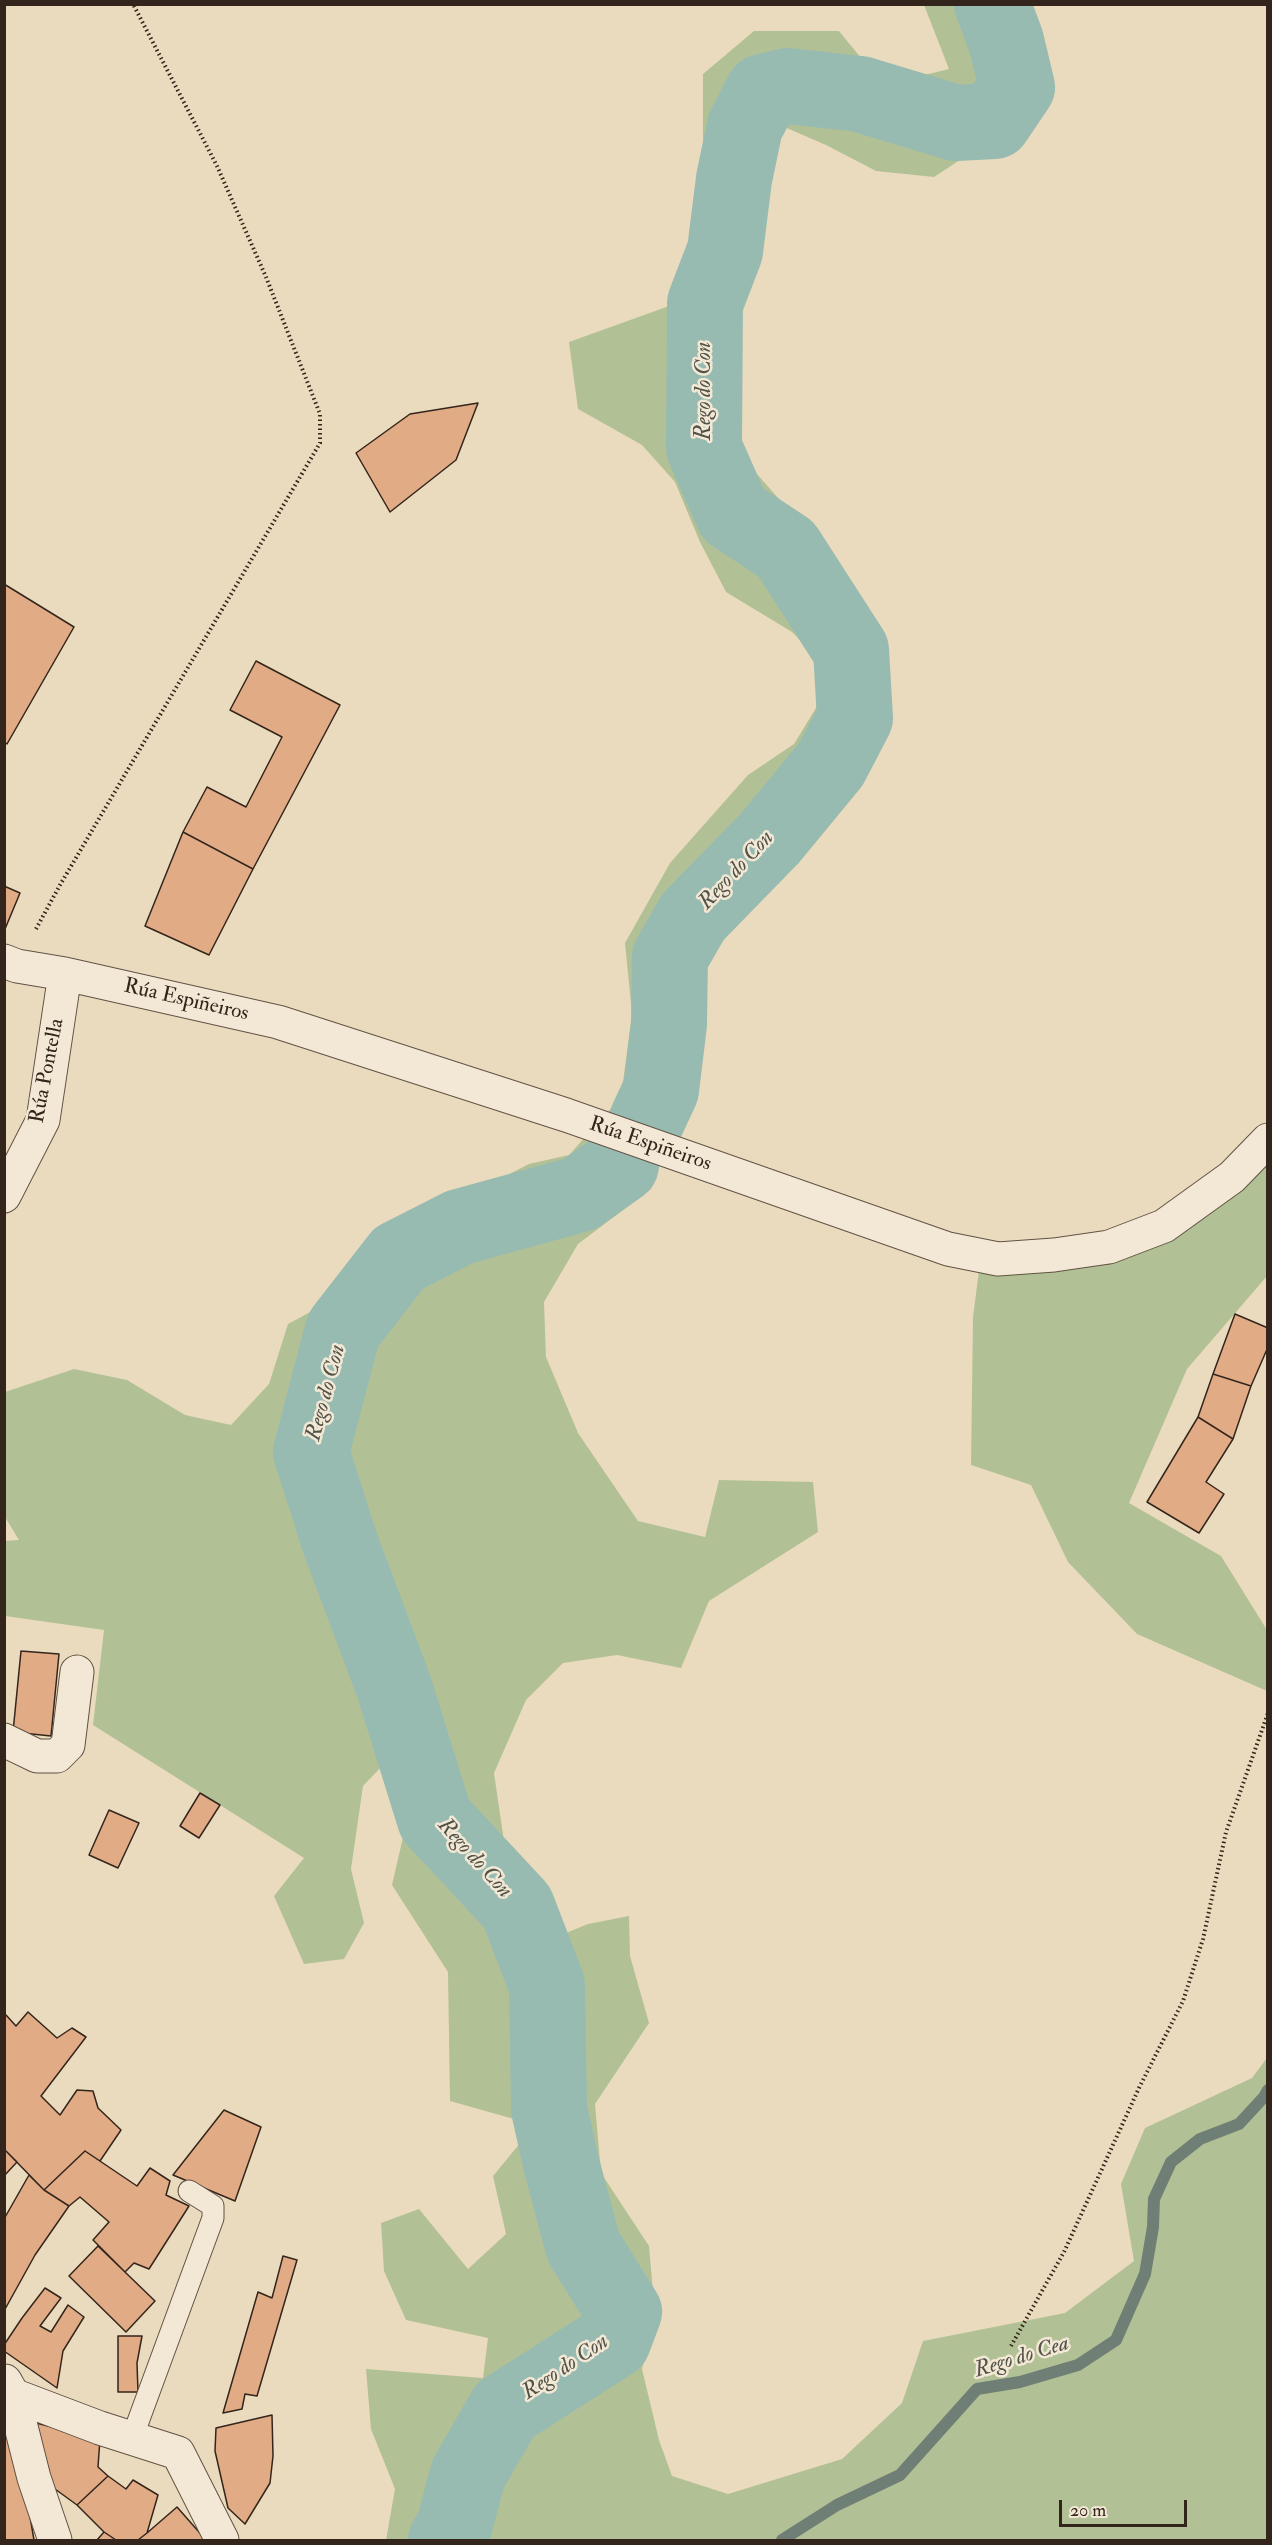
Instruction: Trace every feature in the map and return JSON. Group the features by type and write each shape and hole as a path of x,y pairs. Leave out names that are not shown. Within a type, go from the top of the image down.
{"street":[{"name":"Rúa Espiñeiros","path":"11,963 278,1022 566,1115 948,1249 998,1258 1054,1255 1109,1246 1164,1226 1232,1177 1268,1140"},
{"name":"Rúa Pontella","path":"4,1196 43,1120 65,974"},
{"path":"4,1740 37,1756 57,1756 68,1744 77,1672"},
{"path":"7,2394 178,2453 222,2541"},
{"path":"7,2394 55,2541"}],"lane":[{"path":"132,2438 213,2218 213,2206 189,2191"}],"path":[{"path":"11,963 60,885 320,443 320,414 266,277 217,166 133,4"},
{"path":"1011,2346 1064,2252 1139,2088 1183,2001 1203,1940 1226,1832 1268,1713"}],"green space":[{"path":"924,5 1022,5 1041,53 1035,111 934,177 876,171 826,145 775,123 737,304 724,397 750,466 814,539 853,602 872,649 865,748 700,940 685,1095 651,1189 578,1244 544,1302 546,1357 578,1433 638,1521 705,1537 719,1480 813,1482 818,1532 709,1601 681,1668 617,1655 563,1663 526,1700 494,1773 505,1848 537,1891 561,1935 588,1924 629,1916 630,1956 649,2023 595,2104 601,2173 649,2246 655,2315 642,2369 659,2440 672,2476 728,2494 842,2459 902,2403 923,2341 1065,2313 1134,2261 1121,2184 1145,2128 1252,2078 1267,2058 1267,2540 386,2540 395,2489 371,2429 366,2369 483,2378 488,2338 406,2320 384,2271 381,2223 419,2209 468,2269 506,2234 493,2176 535,2125 450,2101 448,1972 392,1885 410,1807 383,1765 363,1786 351,1869 364,1923 344,1959 304,1964 274,1896 304,1858 93,1725 104,1630 5,1616 4,1541 19,1540 5,1517 5,1392 74,1369 127,1380 185,1415 231,1425 269,1384 288,1324 353,1289 396,1232 529,1164 569,1155 621,1097 632,1014 625,943 670,863 748,775 794,744 816,708 821,660 792,632 726,592 700,542 675,482 642,445 578,409 569,342 683,301 703,217 703,74 754,31 839,31 861,58 908,79 949,69"},
{"path":"1267,1144 1267,1276 1187,1369 1129,1503 1221,1556 1267,1630 1267,1691 1137,1634 1068,1562 1031,1485 971,1465 973,1317 981,1255 1109,1247"}],"building":[{"path":"478,403 456,460 390,512 356,453 410,414"},
{"path":"4,584 74,627 7,744 4,742"},
{"path":"256,661 340,705 253,869 183,832 207,787 246,807 282,737 230,710"},
{"path":"183,832 253,869 209,955 145,926"},
{"path":"4,886 20,893 5,929 4,929"},
{"path":"1235,1314 1268,1328 1268,1347 1251,1386 1213,1374"},
{"path":"1213,1374 1251,1386 1233,1439 1198,1417"},
{"path":"1198,1417 1233,1439 1206,1482 1224,1494 1199,1533 1147,1502"},
{"path":"21,1651 59,1654 51,1736 13,1732"},
{"path":"200,1793 220,1805 199,1838 180,1826"},
{"path":"109,1810 139,1823 118,1868 89,1855"},
{"path":"28,2012 57,2038 72,2028 86,2037 41,2096 60,2115 77,2090 93,2091 98,2108 121,2130 100,2161 85,2151 44,2190 4,2149 4,2016 6,2015 16,2026"},
{"path":"224,2110 261,2127 235,2201 173,2175"},
{"path":"4,2149 17,2162 4,2176"},
{"path":"85,2151 137,2186 150,2168 170,2181 166,2195 189,2206 149,2269 134,2263 125,2272 93,2240 109,2222 80,2197 69,2206 44,2190"},
{"path":"29,2175 44,2190 69,2206 35,2255 4,2311 4,2219"},
{"path":"98,2246 155,2301 126,2332 69,2276"},
{"path":"283,2256 297,2260 257,2396 245,2394 242,2409 223,2413 258,2292 272,2298"},
{"path":"45,2288 61,2298 40,2326 51,2332 68,2305 84,2317 63,2351 57,2388 4,2351 4,2345"},
{"path":"118,2336 142,2336 137,2363 138,2392 118,2392"},
{"path":"272,2415 273,2456 270,2483 245,2524 228,2508 215,2451 216,2428"},
{"path":"32,2422 100,2439 98,2467 108,2476 77,2505 55,2489 40,2473"},
{"path":"15,2429 34,2540 4,2540 4,2437"},
{"path":"108,2476 126,2489 133,2480 158,2495 147,2533 138,2540 116,2540 104,2532 77,2505"},
{"path":"177,2507 206,2540 138,2540 147,2533"},
{"path":"104,2532 116,2540 97,2540"}],"waterway":[{"name":"Rego do Con","path":"647,1120 661,1090 669,1024 670,957 693,917 770,838 831,764 855,718 851,650 786,549 733,514 704,448 705,303 725,251 734,179 745,126 763,92 788,86 860,94 956,123 994,121 1017,87 1006,41 992,4"},
{"name":"Rego do Con","path":"446,2540 454,2527 468,2474 505,2410 613,2341 624,2312 583,2246 561,2163 549,2109 547,1985 517,1907 435,1819 394,1687 340,1543 311,1452 343,1330 399,1258 460,1227 580,1194 621,1165"},
{"name":"Rego do Cea","path":"782,2540 837,2505 900,2475 977,2389 1020,2382 1078,2365 1116,2340 1145,2274 1153,2227 1154,2199 1171,2162 1200,2139 1239,2124 1268,2090"}]}
